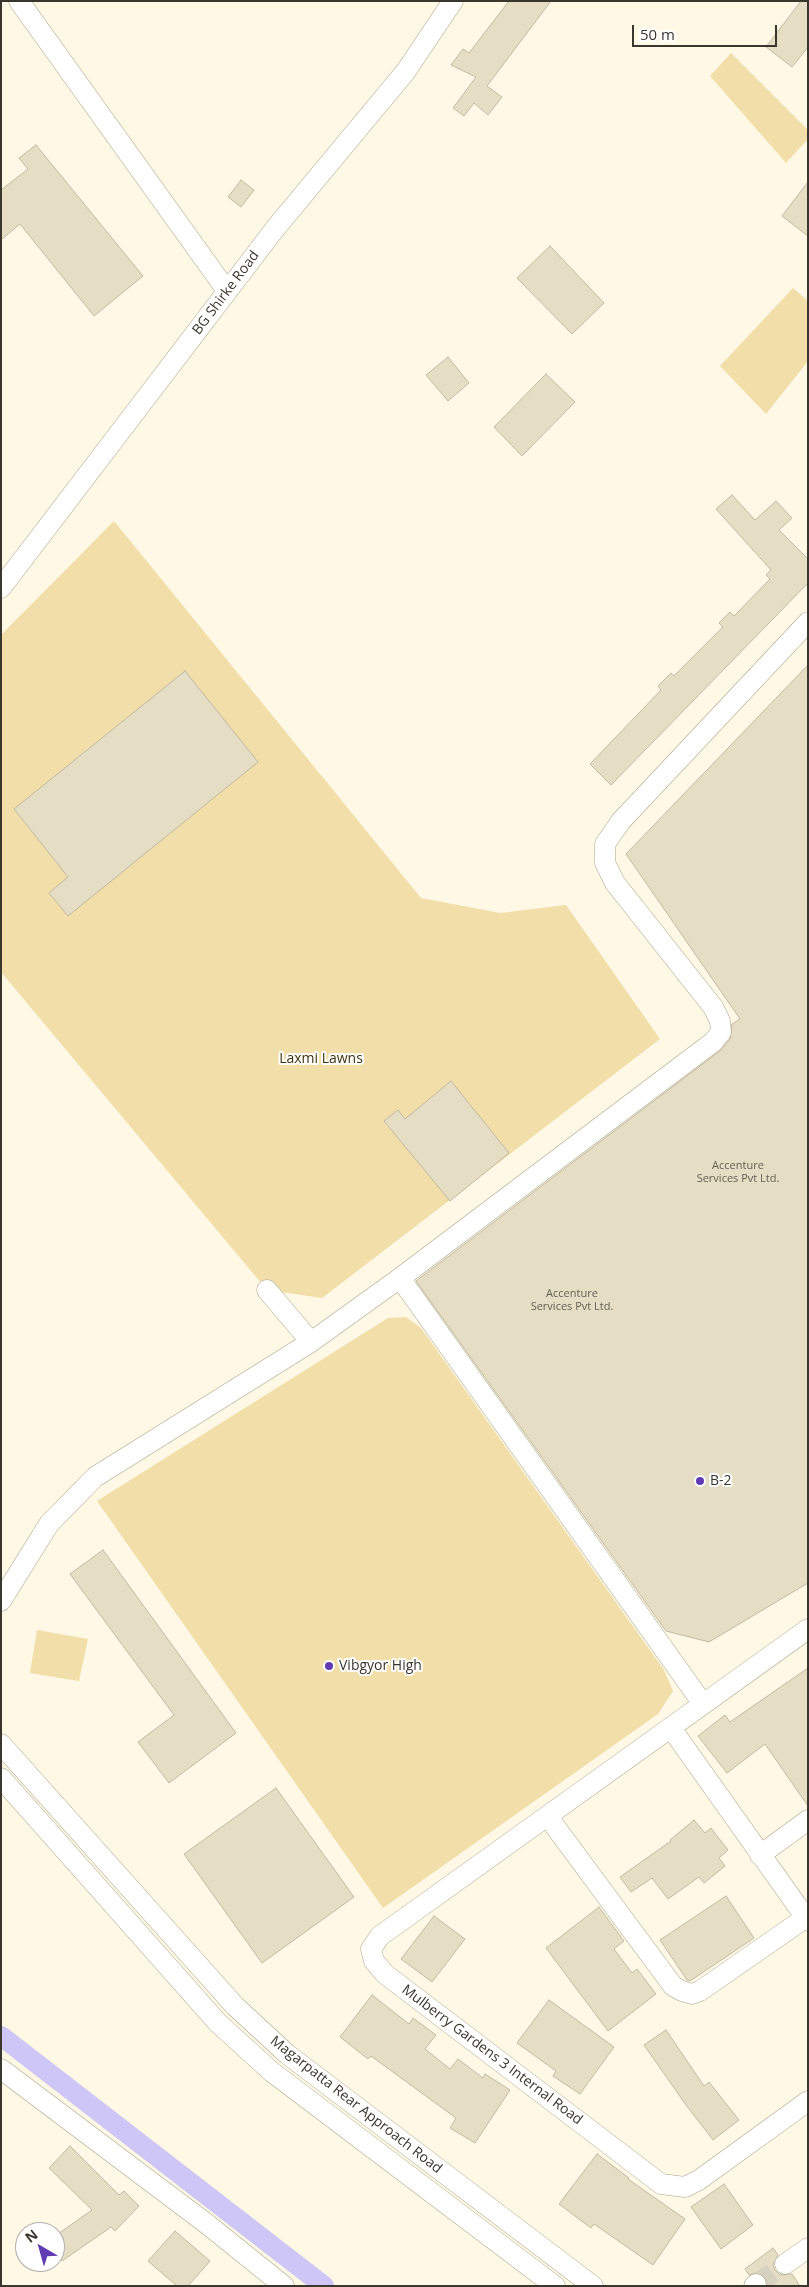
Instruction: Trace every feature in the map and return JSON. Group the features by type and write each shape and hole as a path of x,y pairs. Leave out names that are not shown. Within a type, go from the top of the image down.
{"street":[{"path":"20,1 228,291"},
{"name":"BG Shirke Road","path":"1,588 274,230 406,71 453,1"},
{"path":"1,1601 49,1524 96,1477 311,1342 400,1278 712,1042 721,1032 720,1021 713,1007 615,883 605,863 605,844 621,821 808,622"},
{"path":"400,1278 703,1704"},
{"path":"267,1290 311,1342"},
{"name":"Mulberry Gardens 3 Internal Road","path":"808,1629 380,1936 372,1949 374,1961 385,1974 661,2184 685,2187 699,2180 808,2101"},
{"path":"548,1817 673,1986 682,1992 692,1994 700,1991 806,1919 671,1728"},
{"name":"Magarpatta Rear Approach Road","path":"1,1744 241,2012 287,2054 593,2286"},
{"name":"Magarpatta Rear Approach Road","path":"1,1778 218,2022 272,2072 555,2286"},
{"path":"760,1854 808,1820"},
{"path":"1,2069 207,2224 284,2286"},
{"path":"785,2264 808,2248"}],"green space":[{"path":"731,53 808,130 808,139 786,163 710,76"},
{"path":"793,288 808,301 808,361 766,414 720,366"},
{"name":"Laxmi Lawns","path":"114,521 421,898 500,913 566,905 660,1039 322,1298 267,1290 1,972 1,635"},
{"path":"406,1317 421,1328 664,1670 673,1691 658,1714 383,1908 97,1501 388,1318"},
{"path":"37,1630 88,1639 79,1681 30,1673"}],"building":[{"path":"509,1 551,1 487,86 502,97 488,115 474,103 464,116 453,108 476,77 451,65 463,49 469,53"},
{"path":"801,1 808,1 808,47 792,67 766,47"},
{"path":"36,145 143,276 94,316 20,224 1,240 1,190 28,169 19,158"},
{"path":"241,180 254,190 241,207 228,197"},
{"path":"808,182 808,236 782,216"},
{"path":"550,246 604,303 572,334 517,278"},
{"path":"448,357 469,383 448,401 426,375"},
{"path":"546,374 575,402 522,456 494,427"},
{"path":"732,495 755,520 776,501 792,518 779,530 808,559 808,583 611,785 590,764 661,690 658,686 671,673 674,676 723,627 719,623 730,612 734,616 770,579 766,575 771,570 716,509"},
{"path":"808,665 808,1583 709,1642 666,1631 416,1281 720,1051 730,1039 732,1024 740,1019 626,854"},
{"path":"185,671 258,762 68,916 49,893 68,877 14,809"},
{"path":"451,1081 509,1153 450,1201 384,1121 398,1110 405,1119"},
{"path":"103,1550 236,1733 169,1783 138,1742 174,1715 70,1574"},
{"path":"808,1668 808,1806 765,1744 727,1773 698,1736 725,1715 730,1722"},
{"path":"276,1788 354,1897 262,1963 184,1854"},
{"path":"694,1820 705,1833 711,1828 728,1850 719,1858 725,1866 704,1883 699,1877 668,1899 652,1878 631,1892 620,1877 671,1841"},
{"path":"726,1896 754,1938 690,1981 687,1980 660,1940"},
{"path":"599,1907 624,1941 614,1949 632,1973 637,1969 656,1994 608,2031 546,1948"},
{"path":"434,1916 465,1939 432,1982 401,1959"},
{"path":"372,1995 409,2024 413,2018 436,2035 425,2049 450,2069 458,2059 483,2078 485,2074 510,2090 475,2143 450,2128 456,2118 371,2056 368,2059 340,2037"},
{"path":"549,2000 614,2047 580,2094 553,2076 556,2071 517,2043"},
{"path":"666,2030 704,2086 709,2082 739,2120 713,2140 644,2045"},
{"path":"70,2146 119,2195 124,2191 139,2206 115,2231 111,2227 65,2259 65,2229 92,2210 49,2168"},
{"path":"597,2154 628,2179 685,2219 653,2265 594,2224 591,2228 559,2204"},
{"path":"724,2184 753,2225 721,2249 691,2207"},
{"path":"175,2231 210,2261 188,2286 177,2286 148,2261"},
{"path":"773,2248 778,2255 773,2265 775,2270 780,2275 792,2274 800,2286 768,2286 764,2275 759,2272 749,2275 745,2269"}],"waterway":[{"path":"1,2036 324,2286"}],"tunnel":[{"path":"756,2284 785,2264"}],"place":[{"name":"B-2","path":"700,1481"},
{"name":"Vibgyor High","path":"329,1666"}]}
